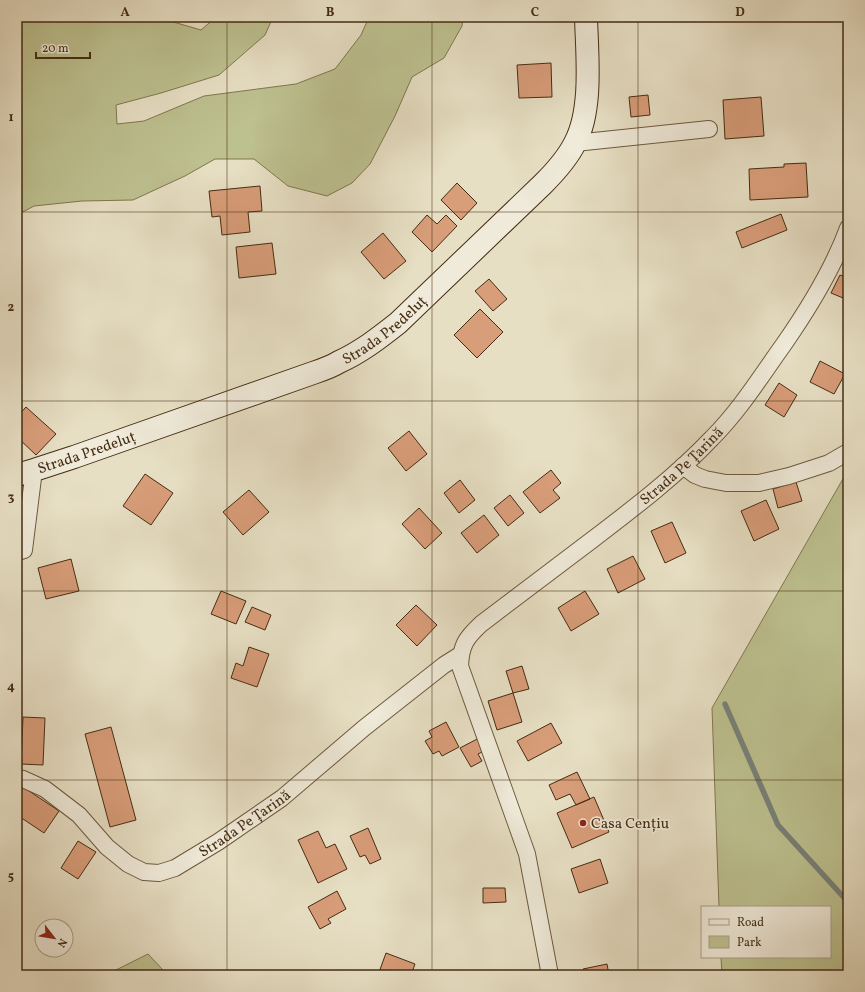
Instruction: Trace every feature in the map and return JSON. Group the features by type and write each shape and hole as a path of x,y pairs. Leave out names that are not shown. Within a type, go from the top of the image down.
{"main road":[{"name":"Strada Predeluț","path":"26,472 339,363 375,341 398,324 543,184 563,162 575,143 582,125 586,100 586,17"}],"street":[{"path":"575,143 709,129"},
{"name":"Strada Pe Țarină","path":"17,778 23,779 45,789 79,815 106,847 128,864 144,872 159,873 175,868 218,842 282,798 364,728 444,665 460,655 463,645 470,634 481,624 641,502 713,438 742,404 802,318 825,278 843,242 848,228"},
{"path":"683,466 695,475 712,480 726,483 759,483 789,476 829,463 848,452"},
{"path":"17,552 24,550 26,472"},
{"path":"460,655 460,666 527,854 550,975"}],"green space":[{"path":"17,17 160,17 201,30 216,17 273,17 265,35 219,75 116,105 117,124 144,121 204,96 296,84 335,69 361,35 369,17 463,17 462,26 444,58 412,77 395,116 370,164 352,183 327,196 288,186 254,159 215,159 185,176 133,200 82,201 34,206 17,215"},
{"path":"848,470 848,975 722,975 721,958 831,958 831,906 719,906 712,708"},
{"path":"148,954 163,970 159,975 106,975"}],"building":[{"path":"551,63 552,97 519,98 517,65"},
{"path":"648,95 650,115 631,117 629,97"},
{"path":"761,97 764,136 725,139 723,100"},
{"path":"806,163 808,197 750,200 749,169 784,167 784,164"},
{"path":"457,183 477,203 461,220 441,200"},
{"path":"260,186 262,211 248,212 250,232 222,235 220,216 212,217 209,191"},
{"path":"781,214 787,230 742,248 736,232"},
{"path":"427,215 437,224 446,215 457,226 432,252 412,232"},
{"path":"383,233 406,261 384,279 361,252"},
{"path":"272,243 276,274 239,278 236,247"},
{"path":"840,275 848,278 848,300 831,293"},
{"path":"489,279 507,299 493,311 475,291"},
{"path":"480,309 503,332 477,358 454,335"},
{"path":"820,361 845,374 834,394 810,382"},
{"path":"779,383 797,395 784,417 765,405"},
{"path":"26,407 56,434 36,455 17,437 17,417"},
{"path":"409,431 427,454 406,471 388,448"},
{"path":"551,470 561,483 553,490 560,498 540,513 523,492"},
{"path":"145,474 173,493 151,525 123,506"},
{"path":"460,480 475,500 459,513 444,493"},
{"path":"796,482 802,501 778,508 773,489"},
{"path":"249,490 269,512 243,535 223,512"},
{"path":"510,495 524,513 508,526 494,508"},
{"path":"766,500 779,529 754,541 741,511"},
{"path":"419,508 442,533 425,549 402,524"},
{"path":"484,515 499,535 477,553 461,533"},
{"path":"672,522 686,553 665,563 651,531"},
{"path":"633,556 645,579 618,593 607,569"},
{"path":"71,559 79,591 46,599 38,568"},
{"path":"221,591 246,601 236,624 211,614"},
{"path":"585,591 599,614 571,631 558,608"},
{"path":"416,605 437,625 417,646 396,625"},
{"path":"252,607 271,615 265,630 245,622"},
{"path":"249,647 269,654 257,687 231,678 236,663 243,666"},
{"path":"522,666 529,689 513,693 506,671"},
{"path":"513,693 522,722 497,730 488,701"},
{"path":"17,705 19,705 20,726 17,726"},
{"path":"23,717 45,718 43,765 21,764"},
{"path":"446,722 459,747 442,756 439,751 433,754 425,741 432,737 429,731"},
{"path":"551,723 562,743 528,761 517,741"},
{"path":"111,727 136,820 110,827 85,734"},
{"path":"479,738 486,750 478,754 482,761 471,767 460,748"},
{"path":"577,772 590,799 576,805 570,794 556,800 549,785"},
{"path":"23,787 59,811 44,833 17,815 17,797"},
{"name":"Casa Cențiu","path":"594,797 609,832 572,848 557,813"},
{"path":"368,828 381,859 370,864 365,855 360,857 350,836"},
{"path":"318,831 326,848 335,844 347,869 318,883 298,840"},
{"path":"78,841 96,852 78,879 61,868"},
{"path":"600,859 608,883 579,893 571,869"},
{"path":"483,888 505,888 506,902 483,903"},
{"path":"337,891 346,909 328,919 331,923 320,929 308,907"},
{"path":"386,953 415,964 411,975 378,975"},
{"path":"607,964 609,975 584,975 583,969"}],"waterway":[{"path":"725,704 778,825 848,902"}],"place":[{"name":"Casa Cențiu","path":"583,823"}]}
